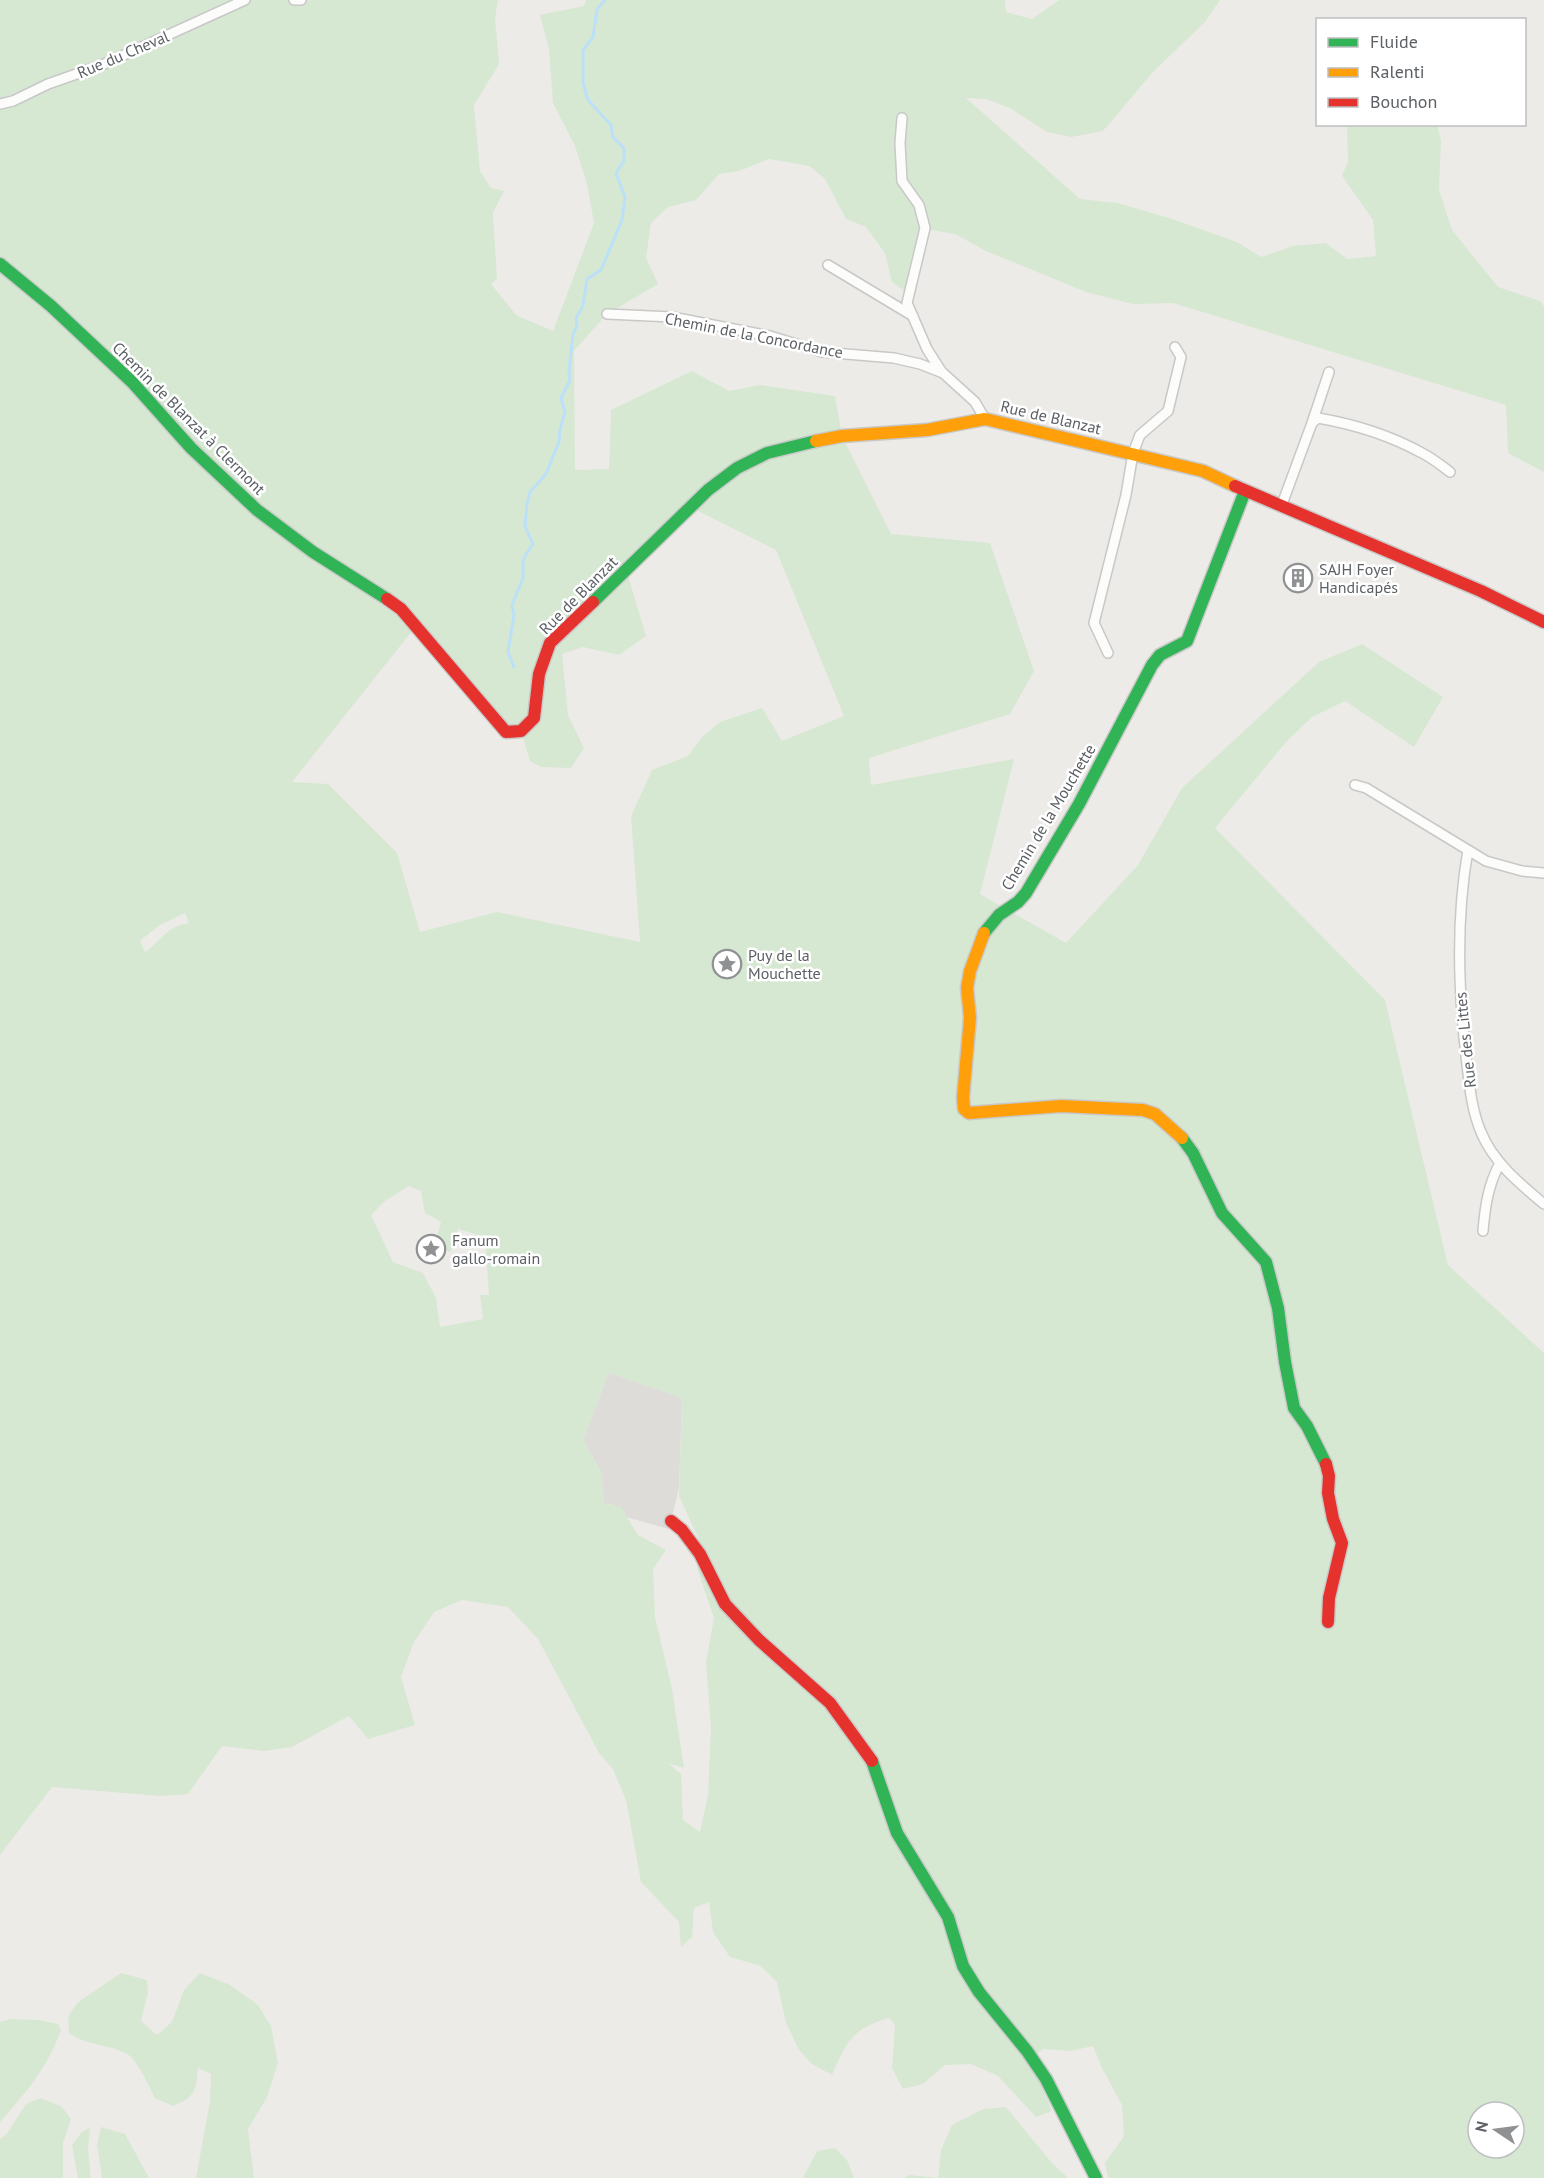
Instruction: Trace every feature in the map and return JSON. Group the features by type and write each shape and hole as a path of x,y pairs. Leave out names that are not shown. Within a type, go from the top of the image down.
{"street":[{"name":"Rue du Cheval","path":"0,104 13,102 48,84 102,65 245,0"},
{"path":"294,0 301,0"},
{"path":"902,118 900,143 902,181 919,205 925,228 907,303 927,348 943,372"},
{"name":"Chemin de Blanzat à Clermont","path":"0,264 51,306 132,382 192,448 257,510 313,552 369,586 401,609 506,732 521,731 534,718 536,707"},
{"path":"828,265 913,316"},
{"name":"Chemin de la Concordance","path":"607,314 651,315 682,319 770,336 822,352 894,357 943,372 975,402 985,419"},
{"path":"1108,653 1094,623 1126,495 1133,453 1140,435 1168,411 1180,357 1174,347"},
{"path":"1281,507 1329,372"},
{"path":"1312,423 1318,418 1337,421 1375,434 1422,453 1450,472"},
{"name":"Rue de Blanzat","path":"536,707 539,674 550,643 708,490 737,468 767,453 805,443 842,436 927,430 985,419 1203,471 1281,507 1482,591 1544,622"},
{"name":"Chemin de la Mouchette","path":"1245,491 1187,641 1160,655 1152,665 1079,804 1026,893 1018,902 999,915 982,936 967,988 970,1018 963,1098 964,1109 969,1113 1061,1106 1143,1110 1155,1114 1169,1125 1193,1154 1222,1213 1266,1262 1278,1308 1294,1408 1307,1426 1325,1460 1329,1476 1328,1493 1333,1519 1342,1543 1329,1598 1328,1622"},
{"path":"1355,785 1366,788 1486,861 1522,872 1544,873"},
{"name":"Rue des Littes","path":"1468,850 1464,872 1458,971 1471,1096 1481,1133 1500,1163 1518,1183 1544,1204"},
{"path":"1483,1231 1485,1206 1492,1177 1500,1163"},
{"path":"671,1521 682,1530 700,1554 725,1604 759,1640 830,1703 873,1763 897,1833 948,1917 963,1966 979,1992 1022,2042 1046,2079 1096,2178"}],"shaded area":[{"path":"609,1372 682,1398 679,1488 669,1529 626,1517 620,1507 604,1503 601,1472 583,1440"}],"green space":[{"path":"0,0 498,0 495,18 499,64 474,105 480,171 491,188 504,191 493,213 497,279 491,284 516,315 553,331 594,223 587,184 575,146 553,103 549,49 540,15 584,6 586,0 1005,0 1006,12 1032,19 1059,0 1220,0 1205,22 1153,72 1103,131 1071,137 1047,132 1010,108 986,99 966,98 1080,199 1118,203 1175,220 1237,242 1261,257 1293,246 1326,243 1347,259 1376,256 1373,220 1342,176 1348,161 1346,126 1437,126 1441,140 1439,190 1452,230 1498,287 1540,301 1544,306 1544,472 1508,453 1506,405 1173,303 1133,304 1086,292 986,251 955,234 925,229 909,294 892,282 885,253 866,227 846,219 825,179 809,166 769,159 739,171 719,174 696,200 668,207 651,223 646,258 658,284 607,314 574,351 575,470 609,469 611,410 692,371 729,391 760,385 835,396 842,436 891,534 990,543 1034,671 1010,714 869,758 871,785 1014,759 980,894 1066,943 1138,865 1182,788 1319,662 1362,644 1443,697 1414,747 1345,701 1312,717 1286,742 1215,828 1385,1000 1448,1265 1544,1353 1544,2178 1108,2178 1105,2163 1124,2136 1122,2105 1093,2046 1070,2051 1043,2049 1030,2060 1052,2111 1036,2117 998,2076 971,2064 945,2065 923,2084 903,2089 892,2068 895,2025 889,2018 867,2026 852,2038 832,2075 812,2064 799,2050 786,2023 777,1982 761,1966 730,1957 713,1932 709,1902 694,1908 692,1937 681,1947 679,1922 641,1882 626,1800 613,1769 599,1753 538,1639 508,1607 462,1600 434,1612 414,1642 401,1677 415,1725 368,1739 349,1716 292,1747 264,1751 222,1746 188,1794 160,1796 52,1787 0,1855","holes":["690,507 776,550 844,716 782,741 762,708 720,722 702,737 688,756 652,770 631,816 640,942 497,912 420,932 397,853 328,784 292,782 416,626 506,732 521,731 530,761 541,767 571,768 584,748 568,715 562,654 583,647 619,655 646,636 626,569","185,913 189,923 170,930 145,952 140,941 158,926","409,1186 421,1191 425,1213 441,1222 437,1237 450,1253 458,1229 485,1237 489,1295 480,1295 483,1319 440,1327 436,1298 423,1273 393,1262 371,1215 385,1201","609,1373 682,1398 679,1496 700,1542 697,1568 714,1618 706,1662 711,1728 708,1795 700,1832 683,1820 681,1774 668,1763 684,1768 672,1689 655,1617 653,1569 666,1550 638,1535 621,1507 604,1503 601,1472 583,1440"]},
{"path":"121,1973 147,1980 148,1992 141,2021 157,2035 172,2022 184,1990 200,1973 230,1985 258,2005 271,2026 278,2063 267,2097 248,2129 254,2178 196,2178 210,2101 211,2074 198,2068 193,2093 186,2100 173,2106 155,2098 139,2068 127,2054 83,2040 69,2033 68,2017 77,2003"},
{"path":"10,2019 38,2020 58,2024 61,2030 50,2056 35,2079 0,2122 0,2022"},
{"path":"40,2098 61,2106 71,2119 63,2143 63,2178 0,2178 0,2139 6,2135 26,2104"},
{"path":"1006,2107 1051,2162 1068,2178 938,2178 941,2150 952,2125 983,2109"},
{"path":"90,2127 88,2149 91,2178 78,2178 72,2145 81,2133"},
{"path":"101,2127 125,2134 149,2178 102,2178 97,2145"},
{"path":"835,2148 847,2160 854,2178 803,2178 817,2151"},
{"path":"910,2175 938,2178 903,2178"}],"waterway":[{"path":"514,667 508,652 514,615 512,605 523,578 525,556 533,544 525,526 527,504 530,492 546,474 559,442 565,412 561,398 570,380 573,335 577,325 576,318 583,306 587,279 601,270 622,220 625,197 616,173 624,161 624,148 613,137 611,125 588,100 583,83 583,50 593,37 597,9 605,0"}],"traffic: fast":[{"path":"0,264 51,306 132,382 191,448 257,510 313,552 387,599"},
{"path":"593,602 708,490 737,468 767,453 816,441"},
{"path":"984,933 999,915 1018,902 1026,893 1079,804 1152,665 1160,655 1187,641 1245,491"},
{"path":"1182,1138 1193,1153 1222,1213 1266,1262 1278,1308 1294,1408 1307,1426 1326,1464"},
{"path":"872,1761 897,1833 948,1917 963,1966 979,1992 1027,2051 1046,2079 1096,2178"}],"traffic: slow":[{"path":"816,441 842,436 927,430 985,419 1203,471 1235,486"},
{"path":"984,933 970,971 967,988 970,1018 964,1109 969,1113 1061,1106 1143,1110 1155,1114 1182,1138"}],"traffic: jam":[{"path":"1235,486 1481,591 1544,622"},
{"path":"387,599 401,609 506,732 521,731 534,718 539,674 550,643 593,602"},
{"path":"1326,1464 1333,1519 1342,1543 1329,1598 1328,1622"},
{"path":"671,1521 682,1530 700,1554 725,1604 759,1640 830,1703 872,1761"}],"place":[{"name":"SAJH Foyer Handicapés","path":"1298,578"},
{"name":"Puy de la Mouchette","path":"727,964"},
{"name":"Fanum gallo-romain","path":"431,1249"}]}
